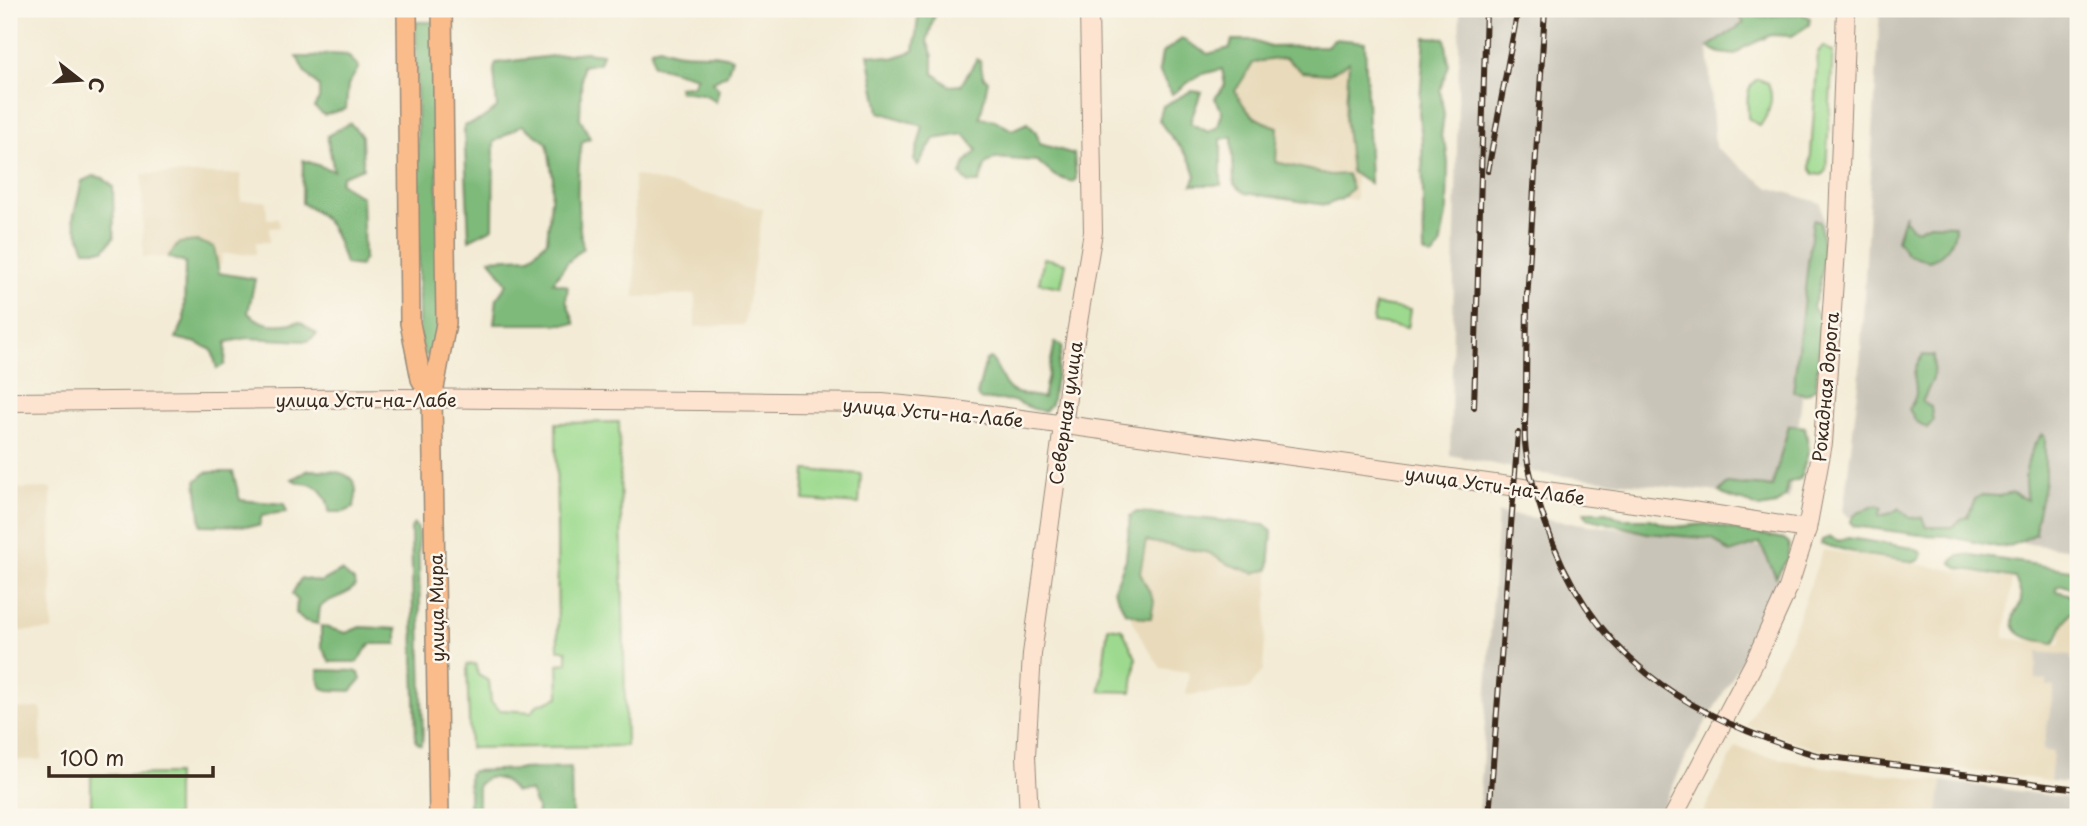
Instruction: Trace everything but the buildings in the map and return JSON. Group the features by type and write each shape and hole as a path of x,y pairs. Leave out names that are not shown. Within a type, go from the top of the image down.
{"main road":[{"name":"улица Мира","path":"407,9 410,323 421,379 432,399"},
{"name":"улица Мира","path":"439,817 432,399 446,323 442,9"}],"street":[{"name":"Северная улица","path":"1029,817 1026,757 1032,654 1094,218 1089,9"},
{"name":"Рокадная дорога","path":"1673,817 1754,663 1788,588 1807,529 1823,443 1838,220 1846,9"},
{"name":"улица Усти-на-Лабе","path":"9,402 432,399 882,403 956,410 1807,529"}],"shaded area":[{"path":"1460,9 1735,9 1745,23 1708,47 1715,147 1768,187 1821,203 1824,226 1789,499 1542,474 1450,455"},
{"path":"1880,9 2078,9 2078,551 1848,517 1843,512 1859,383"},
{"path":"1356,46 1356,200 1234,184 1231,48"},
{"path":"142,174 241,174 241,201 266,201 267,219 278,219 279,227 269,228 269,242 256,242 256,254 222,254 221,266 210,257 143,257"},
{"path":"634,175 763,209 744,325 695,327 695,294 635,297"},
{"path":"51,488 52,631 9,631 9,489"},
{"path":"1498,513 1762,547 1782,570 1747,652 1688,753 1658,817 1479,817"},
{"path":"1130,516 1272,531 1263,670 1249,689 1186,695 1189,672 1161,668 1142,639 1121,596"},
{"path":"1823,550 2012,579 2004,638 2060,644 2064,608 2078,610 2078,661 2070,660 2070,655 2038,653 2035,679 2047,680 2054,686 2043,750 2053,752 2050,781 1819,750 1746,725 1790,639"},
{"path":"2038,652 2071,655 2071,660 2078,661 2078,784 2050,781 2053,752 2043,750 2054,687 2047,686 2047,680 2035,679"},
{"path":"41,708 41,760 9,760 9,709"},
{"path":"1736,747 1816,766 1942,781 1937,817 1701,817"},
{"path":"1942,781 2078,799 2078,817 1937,817"}],"green space":[{"path":"928,9 936,11 927,41 933,56 933,73 950,86 961,85 977,59 980,61 983,76 988,81 980,118 995,120 1012,130 1027,123 1036,132 1040,144 1074,154 1076,179 1072,182 1055,176 1037,161 995,158 986,164 979,183 969,183 961,175 965,163 977,150 964,134 934,139 918,165 914,160 923,126 879,112 868,54 892,58 914,51 918,18"},
{"path":"1753,9 1759,17 1801,13 1810,18 1809,25 1792,36 1771,35 1743,48 1735,55 1720,53 1708,47 1744,23 1735,10"},
{"path":"416,22 436,22 439,334 435,357 424,354 419,332"},
{"path":"1425,37 1445,38 1449,65 1440,90 1444,115 1441,137 1446,147 1448,163 1447,209 1440,247 1432,257 1424,252 1419,112"},
{"path":"1182,39 1208,54 1230,48 1232,40 1251,40 1270,47 1327,46 1334,39 1365,42 1370,184 1351,172 1345,117 1349,62 1329,74 1302,72 1286,58 1254,62 1235,91 1252,115 1278,127 1276,162 1330,175 1347,174 1352,188 1342,199 1326,205 1245,193 1234,184 1232,137 1221,139 1221,185 1192,185 1196,176 1193,167 1159,120 1163,106 1191,91 1201,92 1190,123 1208,132 1218,127 1222,112 1215,98 1225,85 1222,69 1199,75 1172,94 1159,71 1162,53"},
{"path":"1823,46 1833,52 1826,170 1822,175 1814,174 1810,168 1818,52"},
{"path":"660,47 678,53 714,54 732,58 727,74 712,82 719,89 716,102 704,95 679,91 678,87 692,86 697,77 653,65 651,49"},
{"path":"585,52 602,54 599,63 582,66 580,118 590,138 582,142 579,169 578,209 583,248 553,282 568,286 566,300 575,324 494,324 497,298 507,284 490,259 530,257 547,241 553,178 547,143 522,125 494,142 493,228 469,240 464,126 480,120 497,108 494,69 496,63"},
{"path":"347,55 359,67 348,85 346,109 324,115 314,107 319,99 319,87 304,71 297,57"},
{"path":"1758,79 1768,83 1771,95 1768,111 1760,126 1748,118 1747,102 1751,86"},
{"path":"350,123 362,136 363,168 342,176 340,183 362,197 364,258 360,266 345,264 331,228 320,215 302,203 303,160 334,171 327,136"},
{"path":"94,176 103,178 113,187 114,237 104,250 85,250 73,219 82,181"},
{"path":"1905,214 1904,219 1917,230 1929,224 1955,225 1953,237 1940,256 1929,261 1907,254 1897,240"},
{"path":"1813,220 1820,222 1823,243 1821,276 1813,307 1821,319 1816,388 1806,394 1793,392"},
{"path":"197,241 214,247 219,273 255,279 248,313 260,321 272,324 300,322 317,334 308,341 247,338 226,342 225,364 217,369 212,350 176,338 184,321 185,263 168,257 179,243"},
{"path":"1044,258 1066,263 1061,287 1039,283"},
{"path":"1375,305 1410,310 1407,328 1373,323"},
{"path":"1055,342 1062,346 1051,404 1045,411 1010,400 979,399 977,395 986,360 990,358 1010,389 1043,398"},
{"path":"1923,355 1934,356 1933,379 1922,402 1931,407 1933,421 1927,428 1916,421 1909,409 1916,395 1915,370"},
{"path":"619,422 626,746 470,748 467,665 476,664 478,675 489,681 491,702 500,710 532,712 537,705 559,697 558,664 567,663 567,650 558,650 556,423"},
{"path":"1789,425 1805,427 1809,450 1800,479 1787,483 1786,496 1776,505 1759,508 1719,492 1727,483 1772,487"},
{"path":"2042,434 2045,437 2045,481 2036,534 2010,546 1998,547 1947,536 1854,526 1850,522 1857,512 1877,505 1882,507 1879,516 1899,508 1910,518 1922,517 1926,527 1953,527 1961,519 1968,517 1975,499 1982,495 2013,493 2027,500 2027,466"},
{"path":"309,470 338,472 352,480 356,496 353,508 344,512 329,512 321,491 292,479"},
{"path":"806,470 861,474 859,504 804,500"},
{"path":"207,472 233,472 240,500 284,504 287,512 262,515 259,526 201,525 196,481"},
{"path":"1137,512 1264,525 1272,531 1269,569 1254,573 1228,564 1209,553 1146,541 1140,573 1154,601 1151,618 1125,612 1114,590 1126,559 1130,516"},
{"path":"1584,512 1606,512 1622,519 1649,519 1674,527 1706,524 1784,539 1789,543 1788,558 1776,577 1760,543 1730,553 1713,539 1647,533 1587,518"},
{"path":"414,524 418,529 421,745 416,742 411,528"},
{"path":"1830,537 1839,541 1848,538 1913,548 1922,553 1920,559 1915,562 1865,555 1821,544 1822,540"},
{"path":"1971,555 2078,571 2078,591 2063,585 2056,587 2056,591 2068,594 2078,604 2078,612 2071,612 2054,643 2019,634 2013,623 2021,598 2015,578 1958,568 1951,562 1958,556"},
{"path":"341,571 354,581 355,586 348,593 320,607 318,624 305,621 296,613 297,600 292,594 301,578 321,582"},
{"path":"321,626 346,633 360,627 397,629 397,644 370,644 357,662 330,662 321,646"},
{"path":"1108,627 1122,629 1136,658 1132,692 1100,691"},
{"path":"318,670 354,671 359,673 361,680 351,691 328,690 322,688"},
{"path":"571,767 572,817 537,817 537,808 530,791 515,792 503,780 486,778 478,785 478,817 469,817 469,774 472,771"},
{"path":"176,774 176,817 91,817 91,775"}],"railway":[{"path":"1474,407 1486,9"},
{"path":"1488,171 1518,9"},
{"path":"1527,301 1545,9"},
{"path":"1527,293 1525,442 1538,500 1563,567 1587,608 1615,643 1647,674 1724,721 1768,740 1816,755 2078,789"},
{"path":"1489,817 1518,433"}]}
